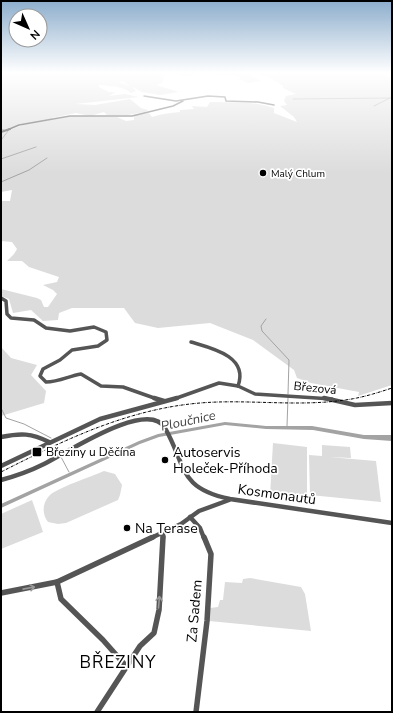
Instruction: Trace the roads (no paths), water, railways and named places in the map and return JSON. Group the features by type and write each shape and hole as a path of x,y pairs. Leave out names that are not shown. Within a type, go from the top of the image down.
{"street":[{"path":"1,132 19,125 70,116 114,117 137,115 167,106"},
{"path":"1,298 6,301 7,314 11,318 34,320 46,328 70,331 99,328 106,332 107,340 104,343 98,346 72,350 60,360 43,369 40,376 46,382 57,382 70,376 81,374 101,386 122,386 164,401"},
{"path":"191,342 218,350 231,356 240,374 238,386"},
{"name":"Březová","path":"1,466 100,419 164,401 213,384 226,383 238,386 255,394 330,398 355,405 392,403"},
{"path":"1,480 24,472 61,455 100,433 143,419 157,419 164,426 172,441 188,479 194,485 214,496 230,499"},
{"path":"1,437 21,433 39,437 49,442"},
{"path":"214,496 215,506"},
{"name":"Kosmonautů","path":"1,593 57,582 230,499 392,524"},
{"name":"Za Sadem","path":"190,517 200,528 211,554 207,621 196,712"},
{"path":"97,712 140,646 154,633 159,610 163,532"},
{"path":"57,582 60,599 103,640 126,666"}],"waterway":[{"path":"1,129 8,131 2,139"},
{"path":"1,138 1,143"},
{"path":"1,159 36,147"},
{"path":"1,182 29,170 47,158"},
{"path":"266,319 261,326 262,331 289,360 288,394"},
{"path":"1,377 1,406"},
{"path":"287,426 288,398"},
{"path":"1,408 6,418 24,424 51,438"},
{"path":"56,445 60,454"},
{"path":"61,457 69,472"}],"railway":[{"path":"1,472 97,428 122,419 173,406 218,402 327,402 357,398 392,388"}],"place":[{"name":"Malý Chlum","path":"263,173"},
{"name":"Březiny u Děčína","path":"37,452"},
{"name":"Autoservis Holeček-Příhoda","path":"165,460"},
{"name":"Na Terase","path":"127,528"}],"district":[{"name":"BŘEZINY","path":"118,662"}],"water label":[{"name":"Ploučnice","path":"188,420"}]}
